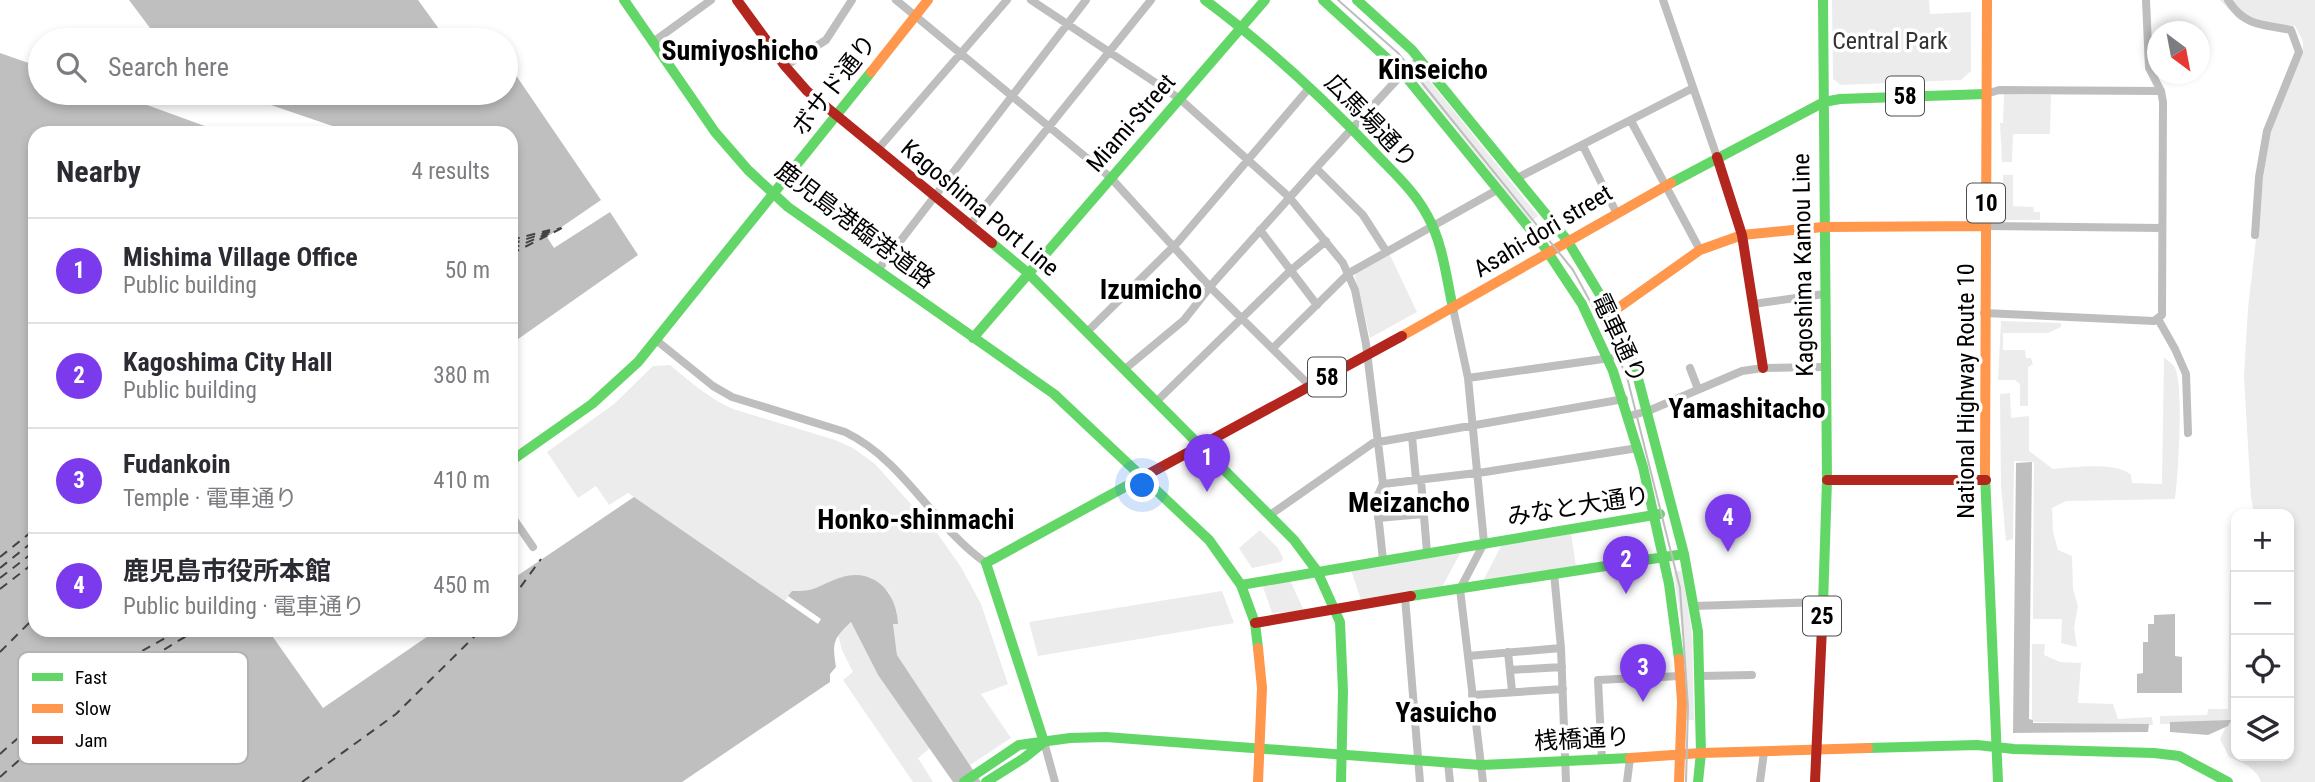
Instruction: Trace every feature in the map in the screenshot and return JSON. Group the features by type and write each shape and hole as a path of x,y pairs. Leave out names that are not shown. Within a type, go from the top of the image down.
{"main road":[{"name":"鹿児島港臨港道路","path":"624,0 729,150 774,195 1054,394 1209,540 1241,585"},
{"name":"Kagoshima Port Line","path":"737,0 785,66 807,91 1028,273 1302,548 1336,610 1342,641 1341,782"},
{"name":"ボサド通り","path":"518,456 603,396 638,362 928,0"},
{"name":"広馬場通り","path":"1205,0 1243,27 1310,87 1352,128 1417,200 1432,225 1452,308"},
{"name":"Miami-Street","path":"973,338 1265,0"},
{"name":"電車通り","path":"1323,0 1403,73 1548,252 1568,281 1610,358 1629,416 1666,556 1679,648 1682,755 1679,782"},
{"name":"電車通り","path":"1357,0 1397,34 1420,59 1567,240 1611,313 1635,367 1684,554 1698,632 1701,753 1698,782"},
{"name":"Kagoshima Kamou Line","path":"1815,782 1827,480 1823,0"},
{"name":"National Highway Route 10","path":"1987,0 1984,313 1986,480 1998,782"},
{"name":"Asahi-dori street","path":"986,563 1368,355 1665,185 1824,103 1840,99 1986,94"},
{"path":"1717,157 1742,235 1763,368"},
{"path":"1611,313 1700,250 1742,235 1823,227 1986,226"},
{"path":"1827,480 1986,480"},
{"name":"みなと大通り","path":"1241,585 1672,511"},
{"path":"1255,623 1684,554"},
{"path":"986,563 1002,604 1044,742 988,781"},
{"path":"1241,585 1255,623 1262,688 1258,782"},
{"name":"桟橋通り","path":"964,782 1019,745 1070,738 1106,737 1481,765 1701,753 1972,745 2154,753 2179,757 2228,782"}],"street":[{"path":"653,42 711,0"},
{"path":"785,66 826,40 852,0"},
{"path":"896,0 1111,178 1210,288 1310,386"},
{"path":"878,149 1007,0"},
{"path":"1031,0 1180,99 1289,197 1349,273 1368,355 1379,443 1383,484 1377,497 1383,560"},
{"path":"877,270 1086,0"},
{"path":"969,226 1151,0"},
{"path":"1663,0 1717,157"},
{"path":"1984,313 2154,321 2162,315 2163,102 2150,68 2146,0"},
{"path":"2228,0 2241,18 2291,30 2300,52 2267,131 2259,177 2255,235"},
{"path":"1125,369 1184,320 1289,197 1403,73 1420,59"},
{"path":"1087,332 1172,248 1310,87"},
{"path":"1517,178 1693,88"},
{"path":"1986,94 1999,90 2161,91"},
{"path":"1631,121 1700,250"},
{"path":"1583,146 1616,212"},
{"path":"1316,168 1363,215 1386,251"},
{"path":"1273,348 1349,273 1497,190"},
{"path":"1986,226 2162,228"},
{"path":"1260,230 1317,305"},
{"path":"1157,401 1290,271 1326,241"},
{"path":"1753,304 1824,294"},
{"path":"1452,308 1468,378 1484,543 1460,589 1483,782"},
{"path":"2158,319 2186,374 2188,433"},
{"path":"656,340 713,386 732,397 845,432 861,440 886,459 966,549 986,563"},
{"path":"1468,378 1610,358"},
{"path":"1690,368 1698,389"},
{"path":"1629,416 1648,411 1741,371 1763,368 1825,368"},
{"path":"1270,515 1373,443 1624,399"},
{"path":"1412,436 1427,552"},
{"path":"1383,484 1478,473 1638,448"},
{"path":"1378,518 1423,514"},
{"path":"518,525 533,547"},
{"path":"1554,573 1561,648 1566,782"},
{"path":"1405,597 1420,782"},
{"path":"1694,606 1822,602"},
{"path":"1468,656 1561,648"},
{"path":"1508,652 1512,691"},
{"path":"1510,670 1562,667"},
{"path":"1700,676 1752,675"},
{"path":"1602,760 1598,680 1680,676"},
{"path":"1472,695 1563,689"},
{"path":"1044,742 1055,782"},
{"path":"1760,782 1764,752"},
{"path":"1627,782 1630,758"},
{"path":"1448,763 1450,782"}],"green space":[{"name":"Central Park","path":"1832,0 1929,0 1930,14 1971,12 1971,71 1961,80 1841,85 1833,79"},
{"path":"2220,0 2315,0 2315,782 2261,782 2253,770 2238,761 2294,761 2294,509 2253,509 2244,377 2248,308 2270,132 2303,48 2303,41 2295,26 2239,20"},
{"path":"1428,79 1538,216 1531,222 1421,85"},
{"path":"2004,94 2051,95 2050,134 2013,134 2012,162 2002,162 2000,123 2003,123"},
{"path":"2003,175 2013,175 2013,206 2033,207 2034,212 2040,212 2040,220 2003,220"},
{"path":"1389,253 1417,312 1370,338 1355,276 1356,272"},
{"path":"2001,321 2061,323 2061,327 2048,333 2003,333 2003,350 2025,350 2026,358 2031,358 2033,364 2028,367 2028,406 2020,406 2020,384 2015,380 1998,380"},
{"path":"2164,357 2175,368 2178,378 2179,453 2175,499 2066,501 2052,508 2053,532 2058,550 2072,556 2073,589 2078,606 2074,628 2077,647 2061,643 2062,619 2033,619 2034,462 2014,461 2013,539 2006,541 2001,486 2000,394 2010,393 2011,418 2029,416 2029,451 2053,469 2094,466 2115,468 2131,475 2132,483 2162,484"},
{"path":"670,365 724,405 835,440 853,448 875,464 937,533 961,567 981,604 1008,684 981,694 1011,738 970,765 897,655 893,624 897,613 889,592 871,578 856,575 839,578 820,588 805,592 792,591 785,601 628,493 609,505 596,486 578,498 547,452 614,404 653,366"},
{"path":"1260,530 1278,548 1283,558 1281,562 1252,568 1239,548"},
{"path":"1571,534 1576,566 1483,581 1501,546"},
{"path":"1461,552 1442,587 1361,600 1351,570"},
{"path":"1683,570 1692,636 1694,720 1685,720 1683,637 1674,572"},
{"path":"2230,570 2231,758 2220,739 2226,726 2160,724 2160,716 2207,715 2208,709 2228,709"},
{"path":"1290,580 1304,611 1272,613 1264,584"},
{"path":"1222,591 1234,623 1038,656 1029,622"},
{"path":"851,622 878,675 930,748 918,758 933,782 913,782 843,680 853,672 838,635"},
{"path":"2032,644 2045,644 2044,655 2060,662 2081,663 2078,703 2113,704 2118,719 2152,717 2153,725 2034,722"}],"shaded area":[{"path":"129,0 418,0 438,28 150,28"},
{"path":"0,53 28,63 28,105 147,105 205,126 28,126 28,637 273,637 323,708 427,637 518,637 518,575 634,497 818,624 821,619 788,596 792,591 812,589 851,575 872,579 881,584 888,592 897,612 898,624 893,624 897,655 981,782 953,782 878,675 851,622 835,642 836,667 830,674 830,682 682,782 0,782"},
{"path":"518,78 601,200 547,237 554,248 610,212 638,255 518,339 518,126 333,126 271,105 518,105"},
{"path":"2032,462 2029,719 2033,720 2033,723 2149,724 2148,732 2013,733 2016,463"},
{"path":"2175,614 2175,656 2182,657 2182,693 2137,693 2137,674 2143,673 2143,642 2148,642 2148,624 2154,624 2154,615"},
{"path":"2231,720 2228,726 2208,735 2170,732 2170,722"}],"ferry route":[{"path":"518,250 568,225"},
{"path":"518,242 561,228"},
{"path":"518,238 550,230"},
{"path":"518,246 552,232"},
{"path":"0,557 28,535"},
{"path":"0,568 28,546"},
{"path":"0,578 28,556"},
{"path":"518,590 541,559"},
{"path":"0,589 28,567"},
{"path":"0,652 28,624"},
{"path":"141,652 168,637"},
{"path":"161,652 186,637"},
{"path":"302,782 396,714 474,637"},
{"path":"0,754 18,738"},
{"path":"0,777 18,762"}],"tram line":[{"path":"1338,0 1398,53 1573,270 1627,377 1680,588 1688,707 1686,782"}],"traffic: fast":[{"path":"624,0 715,132 748,170 788,207 1054,394 1209,540 1241,585 1255,623 1258,648"},
{"path":"1205,0 1315,93 1410,191 1427,215 1437,237 1453,308"},
{"path":"973,338 1265,0"},
{"path":"1323,0 1403,73 1543,245 1582,304 1613,371 1643,467 1669,584 1679,659"},
{"path":"1357,0 1412,50 1567,240 1611,313 1635,367 1684,554 1698,632 1701,753 1698,782"},
{"path":"1823,0 1827,480 1823,605"},
{"path":"518,456 592,404 638,362 871,72"},
{"path":"1671,183 1824,102 1840,99 1986,94"},
{"path":"992,243 1028,273 1294,540 1317,571 1340,622 1343,691 1341,782"},
{"path":"1985,474 1998,782"},
{"path":"1044,742 986,563 1143,477"},
{"path":"1241,585 1660,514"},
{"path":"1411,596 1684,554"},
{"path":"964,782 1019,745 1070,738 1106,737 1481,765 1630,758"},
{"path":"986,782 1044,742"},
{"path":"1868,748 1977,745 2014,749 2154,753 2179,756 2228,782"}],"traffic: slow":[{"path":"871,72 928,0"},
{"path":"1985,474 1987,0"},
{"path":"1402,336 1671,183"},
{"path":"1611,313 1700,250 1742,235 1823,227 1986,226"},
{"path":"1258,648 1262,688 1258,782"},
{"path":"1679,659 1682,702 1679,782"},
{"path":"1630,758 1868,748"}],"traffic: jam":[{"path":"737,0 785,66 807,91 992,243"},
{"path":"1717,157 1742,235 1763,368"},
{"path":"1143,477 1402,336"},
{"path":"1827,480 1986,480"},
{"path":"1255,623 1411,596"},
{"path":"1815,782 1823,605"}],"place":[{"name":"Mishima Village Office","path":"1207,492"},
{"name":"鹿児島市役所本館","path":"1728,552"},
{"name":"Kagoshima City Hall","path":"1626,594"},
{"name":"Fudankoin","path":"1643,702"}],"district":[{"name":"Sumiyoshicho","path":"740,50"},
{"name":"Kinseicho","path":"1433,69"},
{"name":"Izumicho","path":"1151,289"},
{"name":"Yamashitacho","path":"1747,408"},
{"name":"Meizancho","path":"1409,502"},
{"name":"Honko-shinmachi","path":"916,519"},
{"name":"Yasuicho","path":"1446,712"}]}
